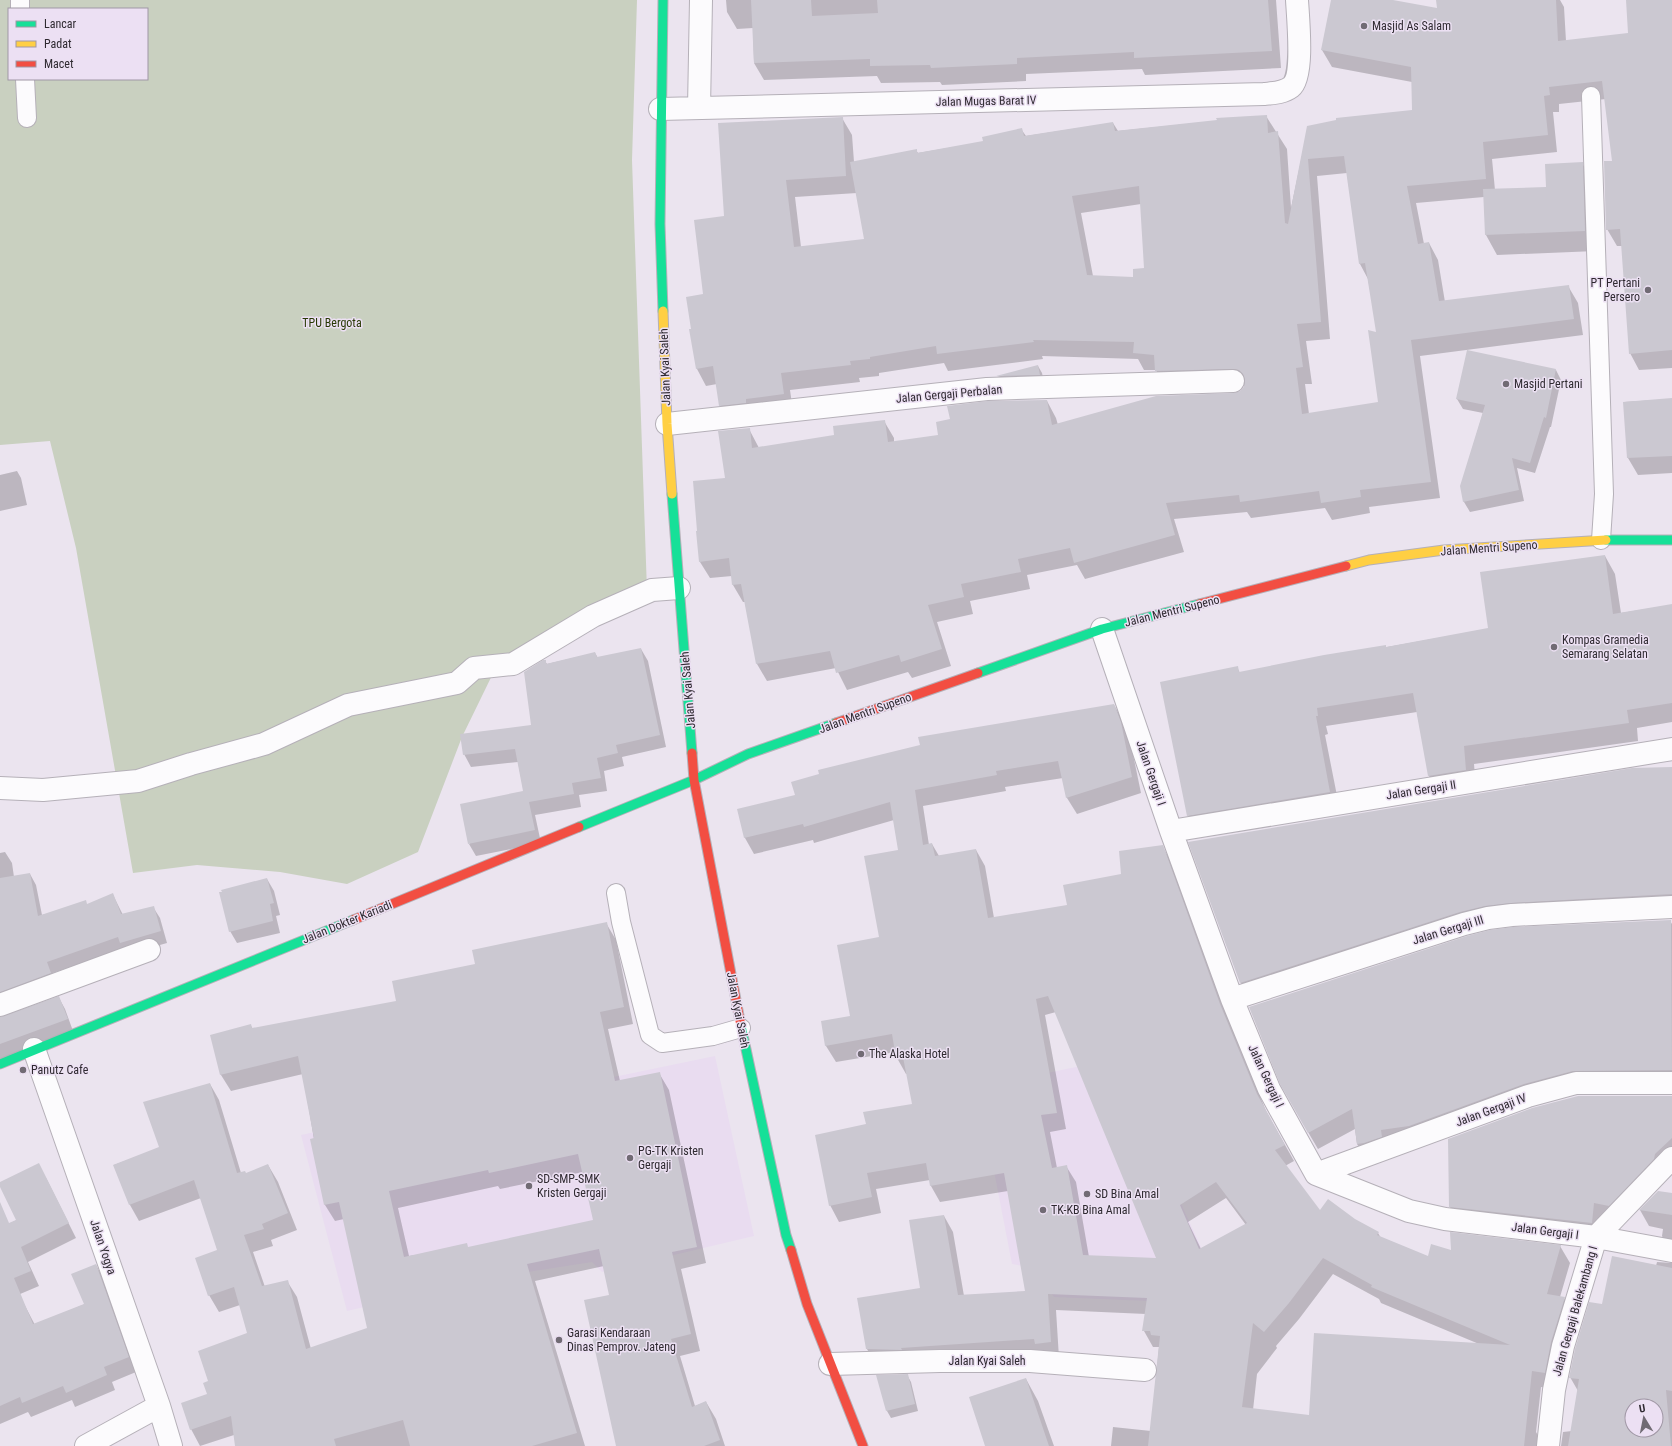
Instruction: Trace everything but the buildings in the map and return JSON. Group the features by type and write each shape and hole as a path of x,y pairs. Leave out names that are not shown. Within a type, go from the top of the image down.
{"main road":[{"name":"Jalan Kyai Saleh","path":"662,0 660,224 667,424 694,780 741,1028 786,1235 807,1304 863,1446"},
{"name":"Jalan Mentri Supeno","path":"694,780 748,754 1102,629 1369,560 1444,550 1602,540 1672,540"},
{"name":"Jalan Dokter Kariadi","path":"0,1064 694,780"}],"street":[{"path":"699,108 701,0"},
{"name":"Jalan Mugas Barat IV","path":"660,109 1264,94 1283,92 1292,86 1299,70 1297,0"},
{"name":"Jalan Gergaji Perbalan","path":"667,424 987,389 1234,380"},
{"path":"0,788 43,790 138,781 191,764 264,744 348,705 457,683 474,668 513,664 593,616 652,590 679,588"},
{"name":"Jalan Gergaji I","path":"1102,629 1171,830 1232,999 1269,1089 1316,1174 1409,1211 1424,1215 1445,1219 1596,1237 1672,1251"},
{"name":"Jalan Gergaji II","path":"1171,830 1672,749"},
{"name":"Jalan Gergaji III","path":"1232,999 1464,924 1488,918 1512,915 1672,907"},
{"path":"0,1005 149,950"},
{"name":"Jalan Yogya","path":"34,1049 159,1406 171,1446"},
{"name":"Jalan Gergaji IV","path":"1316,1174 1521,1099 1576,1083 1672,1083"},
{"name":"Jalan Gergaji Balekambang I","path":"1548,1446 1554,1390 1563,1346 1596,1237 1672,1158"},
{"name":"Jalan Kyai Saleh","path":"830,1364 940,1361 1030,1361 1145,1370"},
{"path":"86,1446 159,1406"}],"lane":[{"path":"25,80 27,118"},
{"path":"1591,96 1604,494 1602,540"},
{"path":"616,893 650,1035 662,1043 713,1036 741,1028"}],"shaded area":[{"name":"SD-SMP-SMK Kristen Gergaji","path":"715,1056 754,1236 602,1272 592,1262 489,1278 347,1311 301,1135 468,1100 527,1095"},
{"name":"SD Bina Amal","path":"1118,1058 1139,1113 1212,1271 1173,1302 1054,1297 1035,1268 1012,1264 978,1088"}],"green space":[{"name":"TPU Bergota","path":"0,0 637,0 632,160 647,591 500,659 462,737 418,852 347,884 280,872 197,865 133,873 76,548 50,441 0,445"}],"traffic: fast":[{"path":"663,0 660,224 663,311"},
{"path":"672,494 692,753"},
{"path":"1606,540 1672,540"},
{"path":"978,673 1102,629 1199,604"},
{"path":"579,827 694,780 748,754 836,723"},
{"path":"0,1064 353,920"},
{"path":"741,1026 786,1235 791,1250"}],"traffic: slow":[{"path":"663,311 667,424 672,494"},
{"path":"1346,566 1369,560 1444,550 1606,540"}],"traffic: jam":[{"path":"1199,604 1346,566"},
{"path":"836,723 978,673"},
{"path":"692,753 694,780 741,1026"},
{"path":"353,920 579,827"},
{"path":"791,1250 807,1304 863,1446"}],"place":[{"name":"Masjid As Salam","path":"1364,26"},
{"name":"PT Pertani Persero","path":"1648,290"},
{"name":"Masjid Pertani","path":"1506,384"},
{"name":"Kompas Gramedia Semarang Selatan","path":"1554,647"},
{"name":"The Alaska Hotel","path":"861,1054"},
{"name":"Panutz Cafe","path":"23,1070"},
{"name":"PG-TK Kristen Gergaji","path":"630,1158"},
{"name":"SD-SMP-SMK Kristen Gergaji","path":"529,1186"},
{"name":"SD Bina Amal","path":"1087,1194"},
{"name":"TK-KB Bina Amal","path":"1043,1210"},
{"name":"Garasi Kendaraan Dinas Pemprov. Jateng","path":"559,1340"}]}
